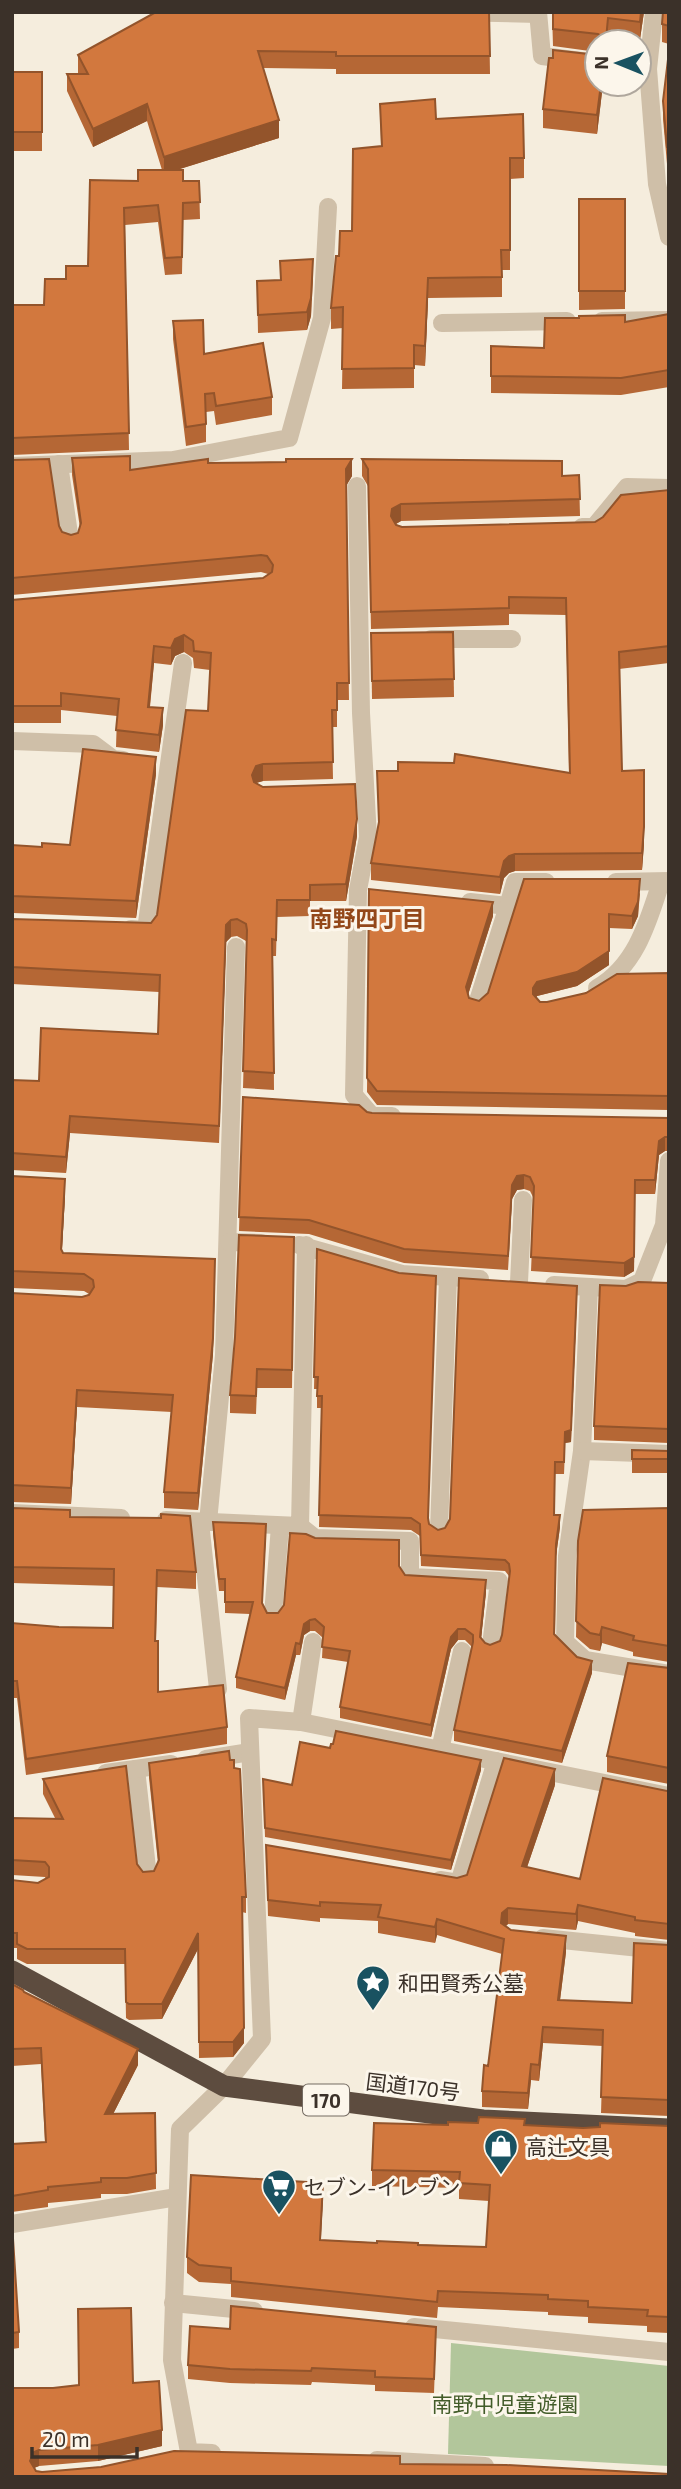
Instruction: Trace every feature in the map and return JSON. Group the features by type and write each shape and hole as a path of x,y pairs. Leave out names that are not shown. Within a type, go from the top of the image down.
{"highway":[{"name":"国道170号","path":"12,1971 224,2086 483,2120 669,2129"}],"street":[{"path":"449,12 538,13 542,57 583,61"},
{"path":"647,98 657,184 669,237"},
{"path":"12,466 173,460 289,438 322,318 328,207"},
{"path":"442,323 669,320"},
{"path":"59,464 70,541"},
{"path":"358,486 367,640 359,789 368,837 353,1104 372,1116 413,1116"},
{"path":"567,527 594,527 627,487 669,488"},
{"path":"415,639 512,639"},
{"path":"120,929 146,930 183,663"},
{"path":"12,741 93,744 113,759 169,764"},
{"path":"477,1004 515,882 568,882"},
{"path":"580,997 612,979 631,957 665,882 595,882"},
{"path":"453,900 508,906"},
{"path":"218,1689 204,1522 224,1355 240,1100 236,947"},
{"path":"229,1242 306,1245 402,1274 626,1289 642,1281 664,1225 669,1161"},
{"path":"519,1282 523,1200"},
{"path":"300,1526 306,1245"},
{"path":"439,1530 448,1277"},
{"path":"589,1287 582,1451 567,1556 565,1643 585,1660 669,1674"},
{"path":"582,1451 669,1454"},
{"path":"12,1513 300,1526 315,1538 410,1541 410,1577 499,1581 491,1645"},
{"path":"274,1615 280,1526"},
{"path":"301,1722 313,1642"},
{"path":"440,1750 462,1651"},
{"path":"231,2454 183,2453 172,2360 173,2303 180,2129 224,2086 262,2039 261,1848 250,1752 249,1718 301,1722 669,1796"},
{"path":"95,1775 250,1752"},
{"path":"418,1876 459,1883 496,1761"},
{"path":"136,1769 148,1877"},
{"path":"525,1936 669,1951"},
{"path":"12,2224 177,2197"},
{"path":"173,2303 270,2313"},
{"path":"393,2325 669,2352"},
{"path":"357,2459 426,2469 508,2467"}],"green space":[{"name":"南野中児童遊園","path":"451,2343 669,2366 669,2466 448,2454"}],"building":[{"path":"156,12 489,12 490,56 336,56 336,52 258,51 279,120 164,157 147,104 93,129 67,74 88,74 78,55"},
{"path":"553,12 641,12 640,22 608,18 607,28 583,28 583,32 553,29"},
{"path":"663,12 669,12 669,26 662,24"},
{"path":"553,50 583,53 583,98 599,98 597,115 543,109 549,58 553,58"},
{"path":"669,51 669,147 667,147 663,101"},
{"path":"12,72 42,72 42,132 12,132"},
{"path":"435,99 436,119 523,114 524,158 510,158 510,250 501,250 502,277 428,278 425,346 414,345 414,368 342,369 343,307 331,308 340,231 352,231 353,149 382,146 380,104"},
{"path":"138,170 183,170 183,181 199,181 200,202 183,203 182,257 165,258 158,205 124,208 129,433 12,438 12,305 44,305 45,279 66,279 66,266 88,266 90,180 138,181"},
{"path":"579,199 625,199 625,291 579,291"},
{"path":"313,259 311,298 307,312 258,315 257,281 281,280 280,261"},
{"path":"669,314 669,370 621,378 491,376 491,346 544,348 545,318 625,315 625,322"},
{"path":"203,320 204,354 263,343 272,397 216,406 214,393 205,394 206,424 186,427 173,321"},
{"path":"130,456 130,470 208,459 208,463 352,459 346,469 349,683 337,683 337,710 332,710 333,762 263,764 256,766 252,775 254,782 263,787 355,784 357,819 346,884 310,885 310,900 277,900 276,940 272,939 274,1073 243,1071 247,930 246,924 237,919 226,925 219,1126 70,1116 66,1157 12,1153 12,1080 39,1081 41,1028 158,1034 160,975 12,967 12,919 151,923 157,915 186,710 208,711 211,653 194,651 193,641 184,635 175,639 171,648 154,646 148,707 163,708 159,735 116,730 119,699 61,693 61,706 13,706 12,710 12,600 263,578 272,572 273,565 267,556 261,555 12,578 12,460 49,459 59,526 62,532 71,535 78,533 81,523 72,458"},
{"path":"362,459 562,461 562,476 579,475 580,499 401,504 392,509 391,516 396,525 402,527 595,522 603,517 621,495 669,490 669,646 619,652 622,771 644,770 642,853 515,854 504,861 500,877 371,863 379,822 377,771 398,771 398,762 454,763 455,754 570,773 566,598 509,597 509,608 371,612 368,469"},
{"path":"453,632 454,679 372,681 371,633"},
{"path":"83,749 156,757 136,901 12,896 12,845 70,845"},
{"path":"524,879 640,879 638,902 632,916 609,914 609,951 577,972 537,982 533,994 540,1002 547,1002 586,993 617,974 669,973 669,1096 377,1091 367,1078 369,889 493,902 466,987 469,998 479,1001 488,993"},
{"path":"243,1097 359,1105 372,1113 669,1118 669,1137 659,1141 655,1180 635,1180 634,1257 624,1263 531,1257 534,1186 530,1177 524,1175 517,1176 512,1185 508,1256 404,1249 309,1220 239,1217"},
{"path":"12,1176 65,1179 61,1249 63,1253 215,1259 213,1338 198,1493 164,1492 173,1395 77,1390 71,1488 12,1485 12,1293 82,1297 89,1295 94,1287 93,1280 84,1274 12,1271"},
{"path":"239,1235 294,1237 292,1370 257,1369 256,1396 230,1395"},
{"path":"317,1249 399,1273 436,1276 428,1518 429,1524 438,1530 445,1528 450,1519 459,1278 577,1286 571,1430 565,1432 564,1462 555,1462 554,1515 560,1515 556,1544 554,1634 577,1657 592,1661 562,1751 454,1730 473,1642 473,1635 465,1629 458,1629 451,1637 431,1725 340,1707 350,1651 322,1647 324,1627 315,1619 304,1624 300,1644 296,1643 285,1688 236,1677 253,1602 225,1602 225,1579 219,1579 213,1522 266,1524 262,1603 267,1613 278,1613 284,1605 290,1533 306,1534 315,1538 399,1540 399,1566 405,1575 486,1580 480,1637 490,1645 500,1641 502,1635 510,1571 505,1560 421,1555 420,1524 411,1518 319,1515 322,1396 317,1396 318,1377 314,1377"},
{"path":"638,1282 669,1283 669,1429 594,1426 600,1285 626,1286"},
{"path":"632,1450 669,1451 669,1459 632,1459"},
{"path":"12,1508 70,1510 70,1517 161,1518 161,1514 190,1516 196,1572 157,1570 155,1641 158,1641 158,1692 223,1685 227,1727 26,1759 17,1681 12,1681 12,1623 113,1628 114,1569 12,1567"},
{"path":"669,1508 669,1646 633,1640 634,1636 602,1627 600,1635 590,1633 576,1621 578,1541 583,1510"},
{"path":"628,1663 669,1668 669,1768 607,1756"},
{"path":"336,1731 481,1760 451,1860 265,1828 263,1779 292,1785 300,1742 330,1748"},
{"path":"229,1751 230,1760 234,1760 234,1768 240,1769 246,1897 242,1897 244,2028 233,2042 199,2042 198,1933 162,2004 126,2002 125,1949 27,1949 17,1944 17,1933 12,1933 12,1880 38,1883 49,1877 49,1867 45,1862 12,1860 12,1818 63,1819 43,1779 126,1766 137,1864 143,1872 154,1871 159,1860 149,1763"},
{"path":"504,1758 555,1769 522,1866 580,1879 603,1778 669,1790 669,1924 635,1920 635,1917 578,1905 576,1914 508,1908 502,1913 501,1923 511,1930 566,1936 558,2000 632,2003 634,1943 669,1945 669,2100 601,2097 603,2030 543,2027 539,2065 531,2064 528,2093 482,2091 484,2065 488,2066 504,1939 437,1919 435,1927 378,1917 381,1905 320,1902 320,1906 268,1900 266,1845 457,1878 467,1875"},
{"path":"12,1984 138,2049 105,2114 155,2113 156,2173 127,2178 101,2178 101,2182 48,2187 48,2190 12,2196 12,2144 46,2142 41,2048 12,2049"},
{"path":"479,2117 525,2119 524,2125 583,2128 600,2127 600,2123 669,2126 669,2317 647,2316 648,2310 588,2307 588,2301 548,2299 548,2295 438,2291 437,2302 231,2281 231,2268 199,2265 187,2257 191,2175 323,2183 320,2240 486,2247 490,2185 459,2183 460,2172 372,2170 374,2123 448,2125 448,2122 478,2123"},
{"path":"12,2223 19,2332 12,2333"},
{"path":"231,2306 436,2327 434,2379 375,2377 375,2371 312,2368 311,2371 230,2369 188,2365 190,2326 230,2329"},
{"path":"131,2308 133,2383 159,2381 162,2430 98,2445 39,2450 34,2452 30,2461 36,2471 101,2467 174,2451 400,2456 400,2464 506,2465 669,2474 669,2477 12,2477 12,2388 79,2385 78,2309"}],"place":[{"name":"和田賢秀公墓","path":"373,2012"},
{"name":"高辻文具","path":"501,2176"},
{"name":"セブン-イレブン","path":"279,2216"}],"district":[{"name":"南野四丁目","path":"367,918"}]}
